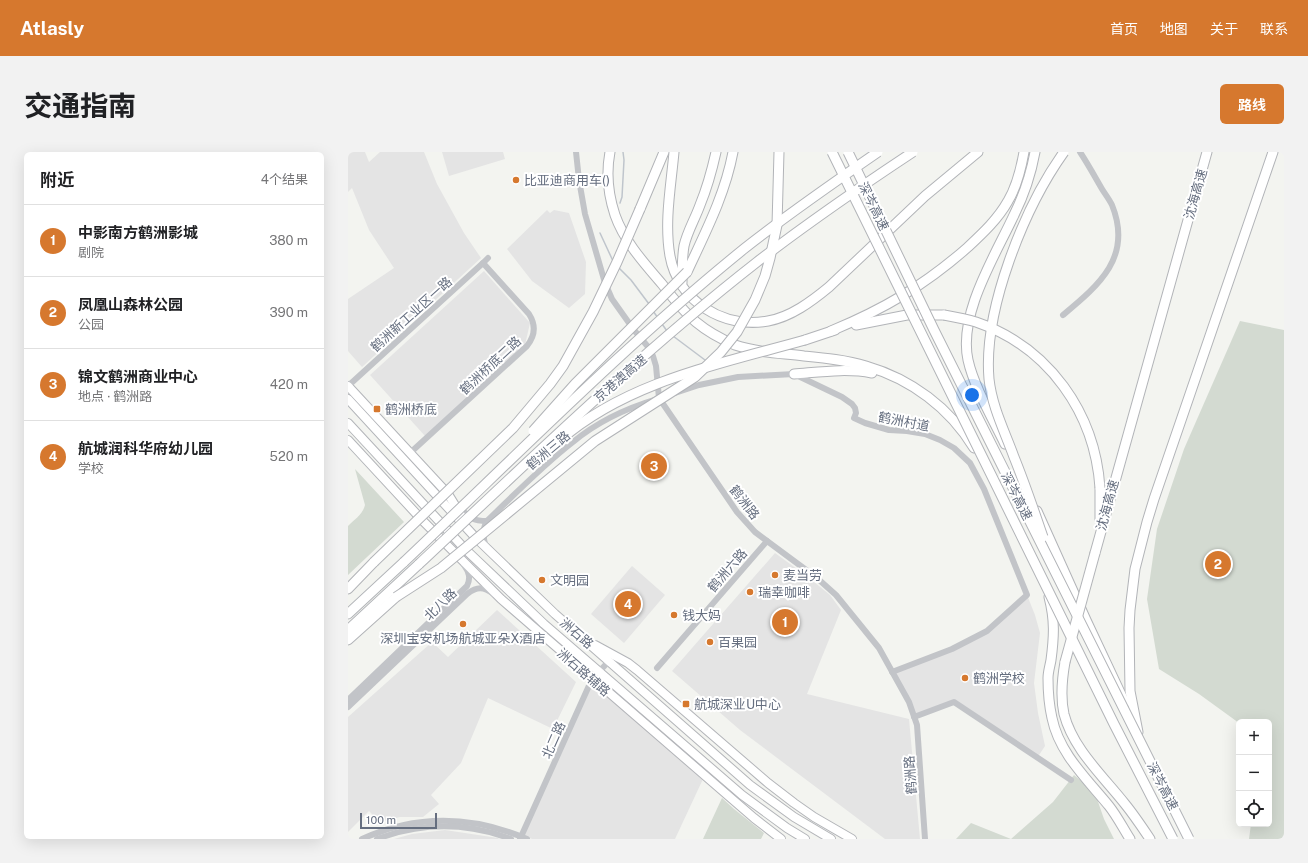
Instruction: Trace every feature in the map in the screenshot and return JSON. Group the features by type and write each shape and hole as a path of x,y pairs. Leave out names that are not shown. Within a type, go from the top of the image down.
{"highway":[{"path":"610,152 608,174 609,189 615,215 620,226 647,267 686,313 705,329 726,341 747,348 765,352 852,363 880,370 906,382 928,396 955,421 968,438 988,473 1048,597 1053,612 1053,643 1048,677 1048,698 1057,735 1073,763 1110,807 1130,839"},
{"path":"348,589 513,428 550,384 573,348 593,312 617,262 664,152"},
{"path":"674,152 668,236 670,256 674,270 688,294 706,310 728,319 755,323 769,321 784,316 816,298 901,217 956,169 978,152"},
{"path":"682,286 682,258 684,245 710,177 716,152"},
{"path":"488,482 575,384 687,272 726,183 733,152"},
{"path":"348,640 396,597 441,568 595,441 695,377 721,352 737,332 755,300 765,276 777,225 779,152"},
{"name":"深岑高速","path":"832,152 1114,724 1173,839"},
{"name":"深岑高速","path":"848,152 934,330 1191,839"},
{"name":"京港澳高速","path":"348,614 580,393 683,301 746,248 805,203 878,152"},
{"name":"京港澳高速","path":"348,630 567,425 696,312 758,262 805,227 913,152"},
{"path":"831,331 871,313 904,295 941,270 972,243 996,219 1008,202 1017,181 1024,152"},
{"path":"1035,152 1029,179 1022,197 987,270 973,306 967,343 968,360 982,395 1049,535 1086,620 1138,732 1191,839"},
{"path":"1057,576 1014,457 1000,424 989,380 989,359 993,319 997,300 1015,245 1040,193 1064,152"},
{"name":"沈海高速","path":"1150,839 1126,804 1078,746 1070,731 1064,714 1062,679 1064,662 1207,152"},
{"path":"1138,732 1130,691 1129,628 1132,589 1140,547 1154,499 1273,152"},
{"path":"419,564 472,522 563,436 605,408 647,388 682,375 831,331 908,315 944,315 976,322 1005,335 1034,355 1048,367 1061,382 1071,397 1087,429 1097,460 1100,488 1100,521 1095,552"},
{"path":"794,374 849,370 876,374 906,382"}],"main road":[{"path":"348,386 448,494 474,536"},
{"path":"348,398 370,410"},
{"name":"洲石路","path":"348,398 474,536 583,638"},
{"name":"洲石路","path":"348,424 464,548 544,624 742,795 787,828 805,839"},
{"name":"洲石路辅路","path":"348,440 422,521 501,599 754,818 781,839"},
{"name":"洲石路辅路","path":"583,638 612,658 637,670 768,783 814,817 852,839"},
{"path":"612,658 750,785 794,817 831,839"}],"street":[{"name":"鹤洲路","path":"576,152 585,214 605,283 612,299 653,356 656,366 659,398 737,512 755,532 817,578 836,595 879,648 909,702 917,725 925,839"},
{"path":"1064,315 1092,290 1111,267 1119,237 1112,204 1080,152"},
{"name":"鹤洲新工业区一路","path":"348,386 488,258"},
{"name":"鹤洲桥底二路","path":"410,453 528,346 530,342 533,334 534,320 483,264"},
{"name":"鹤洲村道","path":"659,398 698,385 738,377 794,374 842,397 852,404 855,408 854,418 889,430 925,434 954,448 970,464 984,488 1027,595 987,631 952,649 892,672"},
{"name":"鹤洲三路","path":"487,521 539,471 574,441 606,420 643,403 659,398"},
{"path":"448,494 471,519 477,521 487,521 483,538 487,549"},
{"name":"鹤洲六路","path":"657,668 767,541"},
{"name":"北八路","path":"348,700 467,586 470,577 469,573 457,556"},
{"name":"北八路","path":"348,707 473,589 483,588 501,599"},
{"name":"北二路","path":"522,838 592,679 612,658"},
{"path":"914,717 954,702 1071,780"},
{"path":"362,839 388,828 404,824 441,820 484,824 522,838"},
{"path":"376,839 406,830 441,825 461,826 482,830 512,839"}],"shaded area":[{"path":"348,152 365,152 369,162 380,152 424,152 437,184 464,233 481,258 362,367 348,351 348,299 394,268 369,230 352,188 348,192"},
{"path":"442,152 503,152 505,159 449,176"},
{"path":"547,210 550,213 554,210 569,213 586,262 585,294 569,308 532,281 507,249"},
{"path":"484,271 530,323 525,345 425,436 370,375"},
{"path":"1240,321 1284,330 1284,839 1249,839 1251,827 1272,827 1272,719 1236,719 1236,721 1199,694 1159,669 1147,599 1157,529 1184,449"},
{"path":"355,469 404,522 348,575 348,526 361,514 365,505"},
{"path":"775,553 830,595 841,610 807,694 909,719 920,839 885,839 740,730 672,671"},
{"path":"632,566 665,595 624,643 591,614"},
{"name":"鹤洲学校","path":"1027,595 1040,633 1034,683 1038,713 1045,746 1037,758 954,702 914,717 892,672 987,631"},
{"path":"497,610 576,682 553,729 488,698 461,763 431,795 439,804 423,817 400,817 380,822 369,811 348,832 348,717 432,642 448,657"},
{"path":"592,684 703,779 675,839 532,839 524,835"},
{"path":"1074,775 1093,791 1114,839 1011,839 1053,802"},
{"path":"722,798 764,833 761,839 703,839"},
{"path":"971,823 1011,839 956,839"},
{"path":"445,830 499,839 394,839 412,834"}],"waterway":[{"path":"620,203 622,197 623,152"},
{"path":"600,233 613,261"},
{"path":"618,267 631,280 649,304"},
{"path":"653,311 658,318"},
{"path":"662,324 667,331"},
{"path":"673,336 705,360"}],"place":[{"name":"比亚迪商用车()","path":"516,180"},
{"name":"鹤洲桥底","path":"377,409"},
{"name":"锦文鹤洲商业中心","path":"654,466"},
{"name":"凤凰山森林公园","path":"1218,564"},
{"name":"麦当劳","path":"775,575"},
{"name":"文明园","path":"542,580"},
{"name":"瑞幸咖啡","path":"750,592"},
{"name":"航城润科华府幼儿园","path":"628,604"},
{"name":"钱大妈","path":"674,615"},
{"name":"中影南方鹤洲影城","path":"785,622"},
{"name":"深圳宝安机场航城亚朵X酒店","path":"463,624"},
{"name":"百果园","path":"710,642"},
{"name":"鹤洲学校","path":"965,678"},
{"name":"航城深业U中心","path":"686,704"}]}
